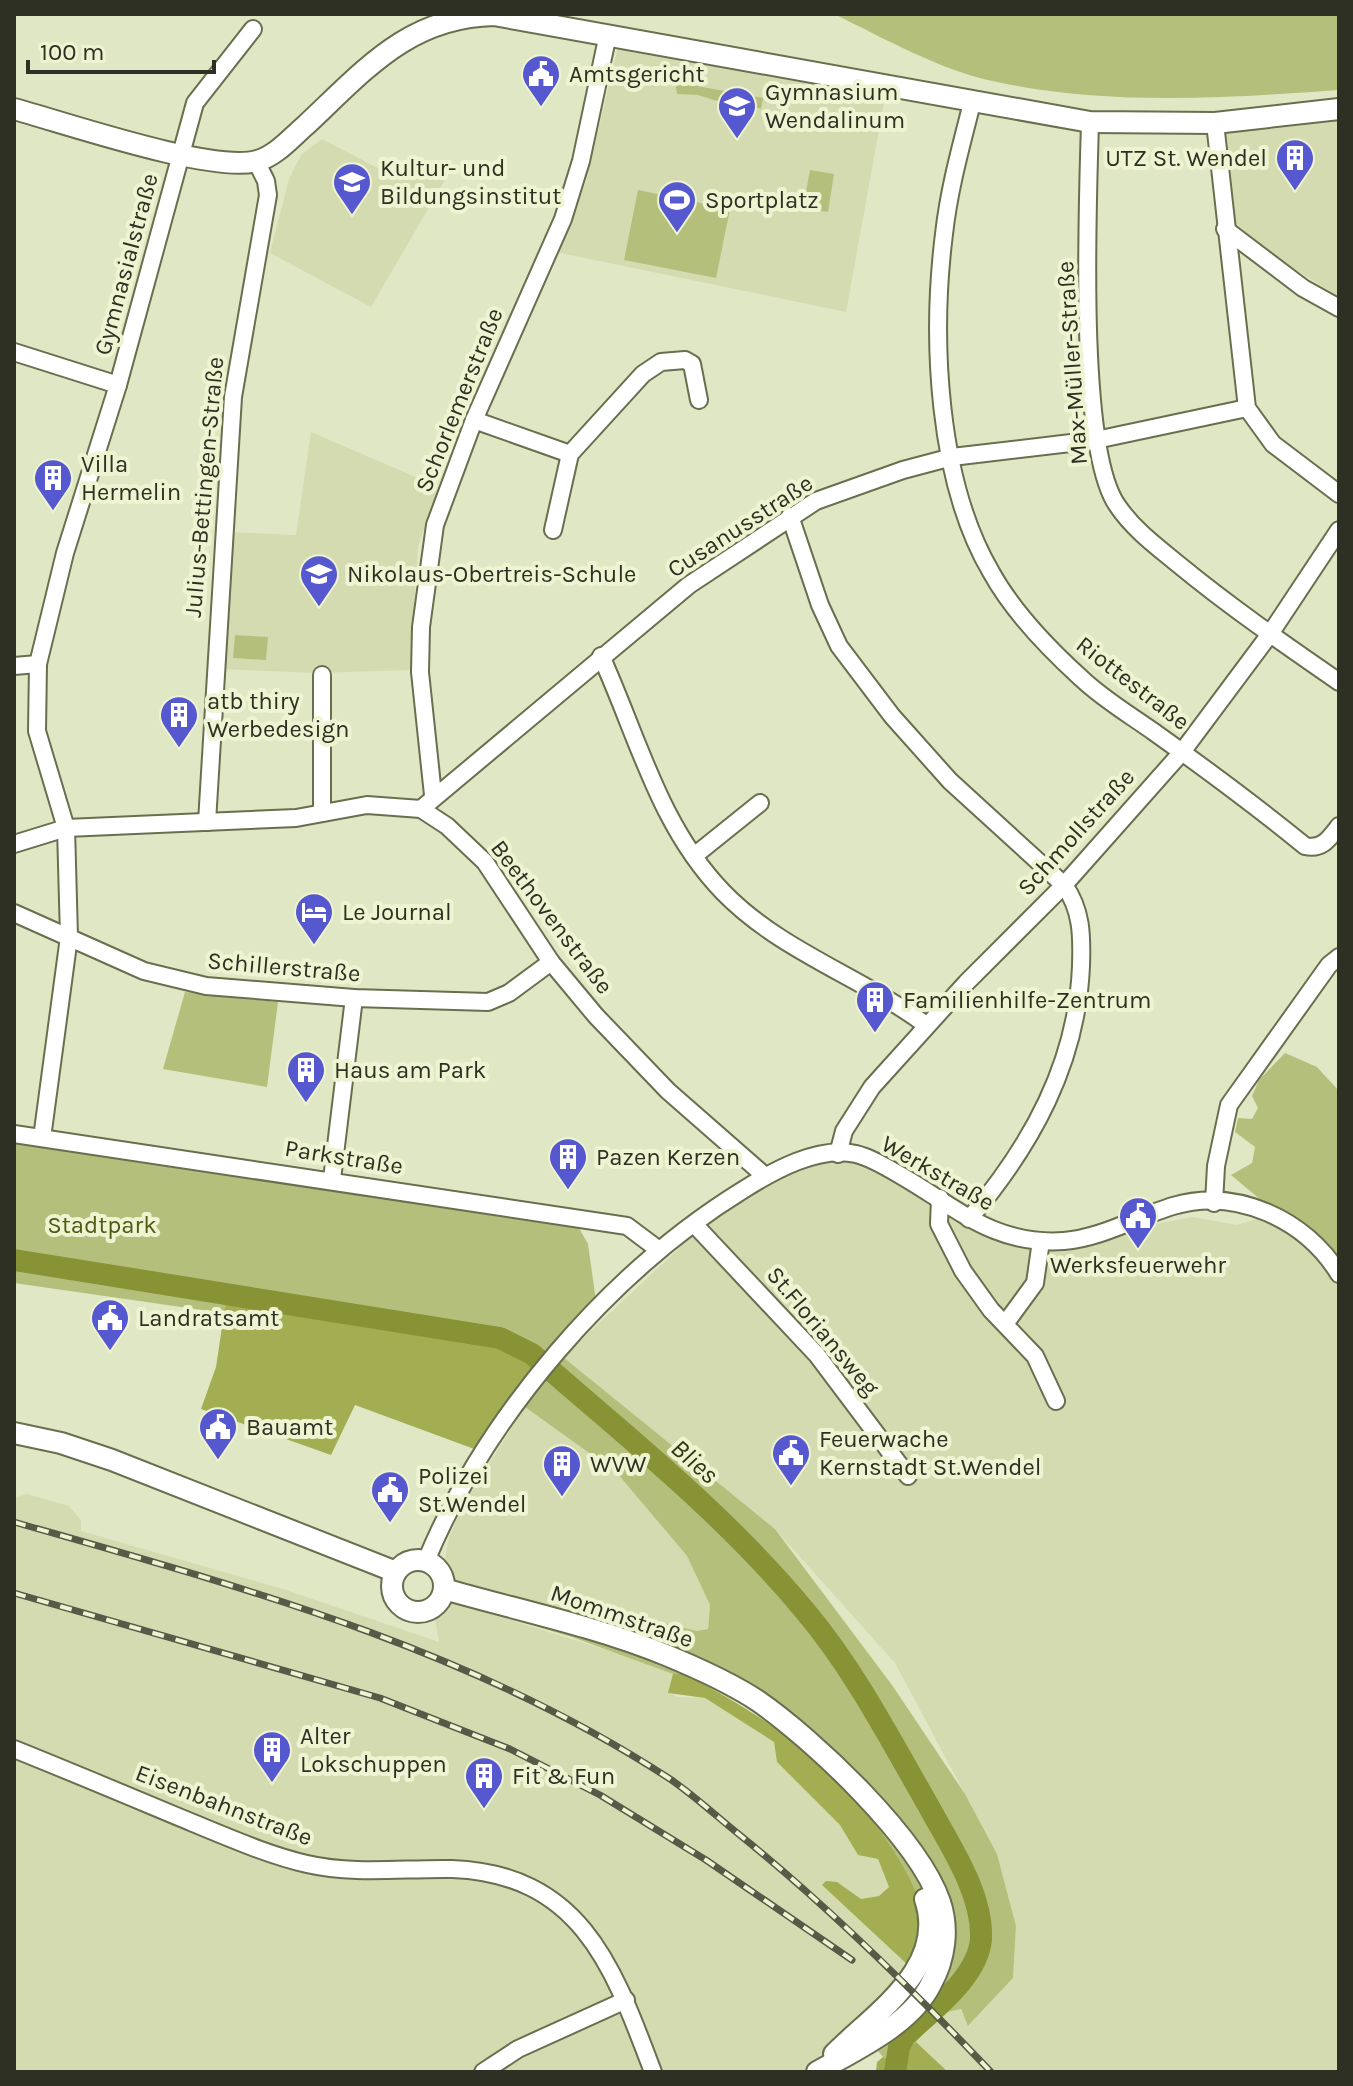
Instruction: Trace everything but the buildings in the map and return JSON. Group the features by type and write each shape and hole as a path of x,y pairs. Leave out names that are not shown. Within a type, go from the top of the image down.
{"main road":[{"path":"14,109 181,154 215,161 256,161 283,145 381,55 433,24 462,16 494,15 580,21 608,34 972,103 1090,122 1215,123 1339,109"},
{"path":"14,1433 61,1443 112,1460 396,1572"},
{"path":"426,1561 439,1570 444,1589 438,1603 430,1609 409,1611 395,1598 392,1586 396,1572 409,1562 426,1561"},
{"name":"Mommstraße","path":"444,1589 665,1654 757,1701 831,1761 879,1811 916,1873 938,1930 914,1976 816,2072"}],"street":[{"name":"Gymnasialstraße","path":"42,1138 69,937 66,828 37,731 38,664 65,553 118,385 195,103 253,29"},
{"name":"Schorlemerstraße","path":"433,795 420,672 428,564 439,512 474,420 563,219 581,161 608,34"},
{"name":"Riottestraße","path":"972,103 952,185 940,282 943,406 952,457 972,533 991,573 1021,615 1084,681 1247,798 1305,846 1314,848 1324,844 1339,826"},
{"name":"Max-Müller-Straße","path":"1090,122 1088,273 1096,440 1103,478 1115,503 1131,523 1193,576 1339,682"},
{"path":"1215,123 1247,408 1273,444 1339,494"},
{"name":"Julius-Bettingen-Straße","path":"207,822 233,397 268,195 266,181 256,161"},
{"path":"1225,229 1292,281 1339,308"},
{"name":"Gymnasialstraße","path":"14,352 118,385"},
{"path":"553,530 570,454 643,374 661,362 685,360 692,364 699,400"},
{"name":"Cusanusstraße","path":"421,809 433,795 455,781 689,585 790,516 852,487 952,457 1096,440 1247,408"},
{"path":"474,420 570,454"},
{"path":"790,516 820,605 839,646 892,716 950,781 1064,885 1077,902 1081,924 1080,995 1073,1032 1044,1111 1000,1182 969,1219"},
{"name":"Schmollstraße","path":"838,1154 844,1131 872,1087 926,1025 1064,885 1182,752 1270,634 1339,530"},
{"path":"601,656 623,704 650,779 694,856 723,893 762,925 801,951 890,999 926,1025"},
{"path":"14,666 38,664"},
{"path":"322,675 322,813"},
{"path":"694,856 760,803"},
{"path":"14,844 66,828 207,822 322,813 367,805 421,809"},
{"name":"Beethovenstraße","path":"421,809 447,826 485,862 551,962 668,1091 765,1176"},
{"name":"Schillerstraße","path":"14,913 144,971 206,986 354,998 488,1002 509,993 551,962"},
{"path":"1214,1203 1216,1166 1229,1105 1321,976 1339,957"},
{"path":"332,1179 354,998"},
{"name":"Parkstraße","path":"14,1134 332,1179 627,1226 659,1250"},
{"name":"Werkstraße","path":"426,1561 477,1464 555,1354 659,1250 765,1176 806,1160 855,1153 880,1163 969,1219 1011,1238 1065,1241 1103,1232 1177,1205 1214,1203 1271,1212 1304,1233 1329,1258 1339,1274"},
{"path":"940,1198 942,1230 977,1293 1035,1356 1056,1401"},
{"name":"St.Floriansweg","path":"694,1224 817,1355 908,1476"},
{"path":"1005,1324 1035,1283 1041,1241"},
{"name":"Eisenbahnstraße","path":"14,1749 217,1832 307,1864 366,1872 453,1869 513,1881 544,1896 580,1923 604,1956 626,2000 653,2072"},
{"path":"483,2072 518,2049 626,2000"}],"shaded area":[{"name":"Gymnasium Wendalinum","path":"618,47 885,97 846,312 556,252 586,182"},
{"path":"1339,120 1339,297 1276,257 1238,226 1228,207 1222,131"},
{"name":"Kultur- und Bildungsinstitut","path":"322,139 397,178 410,157 446,178 371,307 270,253 289,179 301,155"},
{"name":"Nikolaus-Obertreis-Schule","path":"311,432 439,487 418,546 410,670 316,673 219,669 227,532 296,535"},
{"path":"826,1159 856,1159 929,1198 981,1234 1007,1241 1065,1244 1105,1241 1130,1229 1192,1217 1237,1225 1278,1212 1339,1265 1339,2072 948,2072 916,2042 950,2010 960,2009 969,2026 1013,1978 1016,1926 997,1854 895,1663 775,1529 563,1357 706,1223 771,1178"},
{"path":"525,1407 617,1473 687,1556 710,1605 708,1629 697,1631 573,1600 568,1614 461,1585 450,1577 444,1563 449,1538 464,1503"},
{"path":"27,1494 69,1506 81,1520 81,1531 283,1589 439,1642 434,1613 446,1600 658,1666 673,1674 669,1693 678,1697 705,1698 774,1742 777,1762 840,1825 858,1855 878,1859 889,1887 879,1896 861,1899 837,1882 909,1966 874,2007 802,2072 14,2072 14,1498"}],"green space":[{"path":"834,14 1339,14 1339,90 1168,98 1039,90 955,70"},
{"path":"675,82 763,98 761,109 742,102 738,105 721,99 717,101 698,95 677,94"},
{"path":"810,170 834,174 828,212 803,208"},
{"name":"Sportplatz","path":"638,190 730,209 716,278 624,260"},
{"path":"235,635 268,637 266,660 233,658"},
{"path":"185,992 278,1002 267,1087 163,1069"},
{"path":"1285,1053 1317,1067 1339,1091 1339,1265 1231,1175 1252,1163 1255,1147 1235,1132 1238,1118 1252,1119 1258,1108 1252,1096 1259,1080"},
{"name":"Stadtpark","path":"14,1142 579,1228 588,1244 596,1301 530,1370 439,1344 14,1283"},
{"path":"227,1294 500,1338 532,1354 533,1374 477,1450 355,1405 331,1455 201,1409 216,1367"},
{"path":"563,1357 775,1529 892,1685 965,1794 997,1854 1016,1926 1013,1978 968,2026 961,2009 942,2013 916,2042 889,2059 883,2057 855,2024 909,1966 924,1927 824,1766 751,1709 685,1674 673,1674 572,1637 446,1600 450,1577 461,1586 568,1614 572,1600 697,1631 708,1629 710,1605 687,1556 617,1473 525,1407"},
{"path":"673,1674 685,1674 749,1710 805,1751 854,1798 898,1858 919,1900 924,1926 909,1966 822,1885 826,1881 837,1882 861,1899 879,1896 889,1887 878,1859 858,1855 840,1825 777,1762 774,1742 705,1698 668,1693"},
{"path":"916,2042 948,2072 876,2072 877,2062 883,2057 889,2059"}],"waterway":[{"name":"Blies","path":"14,1260 500,1338 532,1354 674,1477 742,1541 823,1633 885,1730 955,1852 971,1887 980,1922 978,1953 962,1981 904,2037 895,2072"}],"railway":[{"path":"14,1522 269,1597 352,1626 434,1657 594,1733 670,1779 774,1863 870,1950 991,2072"},
{"path":"14,1593 380,1698 510,1749 600,1795 706,1860 852,1960"}],"place":[{"name":"Amtsgericht","path":"541,108"},
{"name":"Gymnasium Wendalinum","path":"737,140"},
{"name":"UTZ St. Wendel","path":"1295,192"},
{"name":"Kultur- und Bildungsinstitut","path":"352,216"},
{"name":"Sportplatz","path":"677,234"},
{"name":"Villa Hermelin","path":"53,512"},
{"name":"Nikolaus-Obertreis-Schule","path":"319,608"},
{"name":"atb thiry Werbedesign","path":"179,749"},
{"name":"Le Journal","path":"314,946"},
{"name":"Familienhilfe-Zentrum","path":"875,1034"},
{"name":"Haus am Park","path":"306,1104"},
{"name":"Pazen Kerzen","path":"568,1191"},
{"name":"Werksfeuerwehr","path":"1138,1250"},
{"name":"Landratsamt","path":"110,1352"},
{"name":"Bauamt","path":"218,1461"},
{"name":"Feuerwache Kernstadt St.Wendel","path":"791,1487"},
{"name":"WVW","path":"562,1498"},
{"name":"Polizei St.Wendel","path":"390,1524"},
{"name":"Alter Lokschuppen","path":"272,1784"},
{"name":"Fit & Fun","path":"484,1810"}]}
